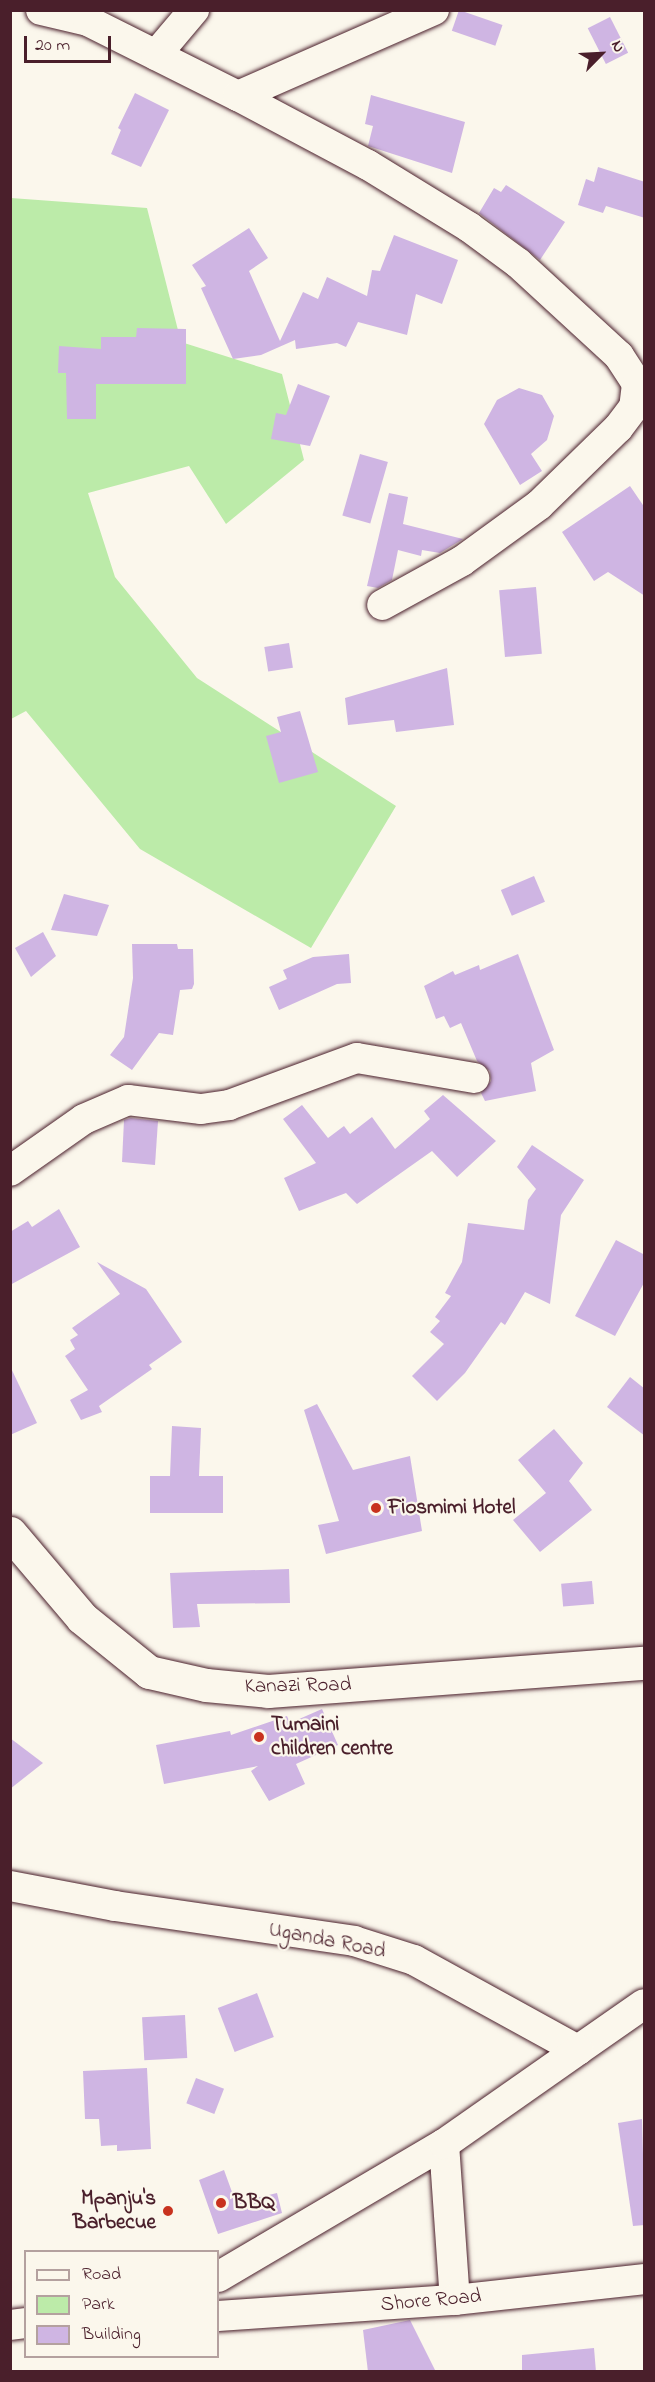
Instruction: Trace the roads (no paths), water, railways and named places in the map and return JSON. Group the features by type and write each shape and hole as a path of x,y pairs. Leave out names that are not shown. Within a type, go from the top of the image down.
{"main road":[{"name":"Kanazi Road","path":"10,1533 82,1618 149,1672 206,1684 268,1691 645,1663"}],"street":[{"path":"41,10 88,21 238,96 368,165 469,227 518,263 619,356 641,387 634,407 618,428 540,505 462,561 382,605"},
{"path":"156,55 194,10"},
{"path":"238,96 434,10"},
{"path":"10,1171 84,1119 128,1100 201,1109 229,1104 357,1058 474,1078"},
{"name":"Uganda Road","path":"10,1886 115,1906 354,1941 414,1960 578,2050"},
{"path":"219,2276 444,2144 645,2004"},
{"path":"444,2144 455,2300"},
{"name":"Shore Road","path":"219,2316 455,2300 645,2279"}],"place":[{"name":"Fiosmimi Hotel","path":"376,1508"},
{"name":"Tumaini children centre","path":"259,1737"},
{"name":"BBQ","path":"221,2203"},
{"name":"Mpanju's Barbecue","path":"168,2211"}]}
